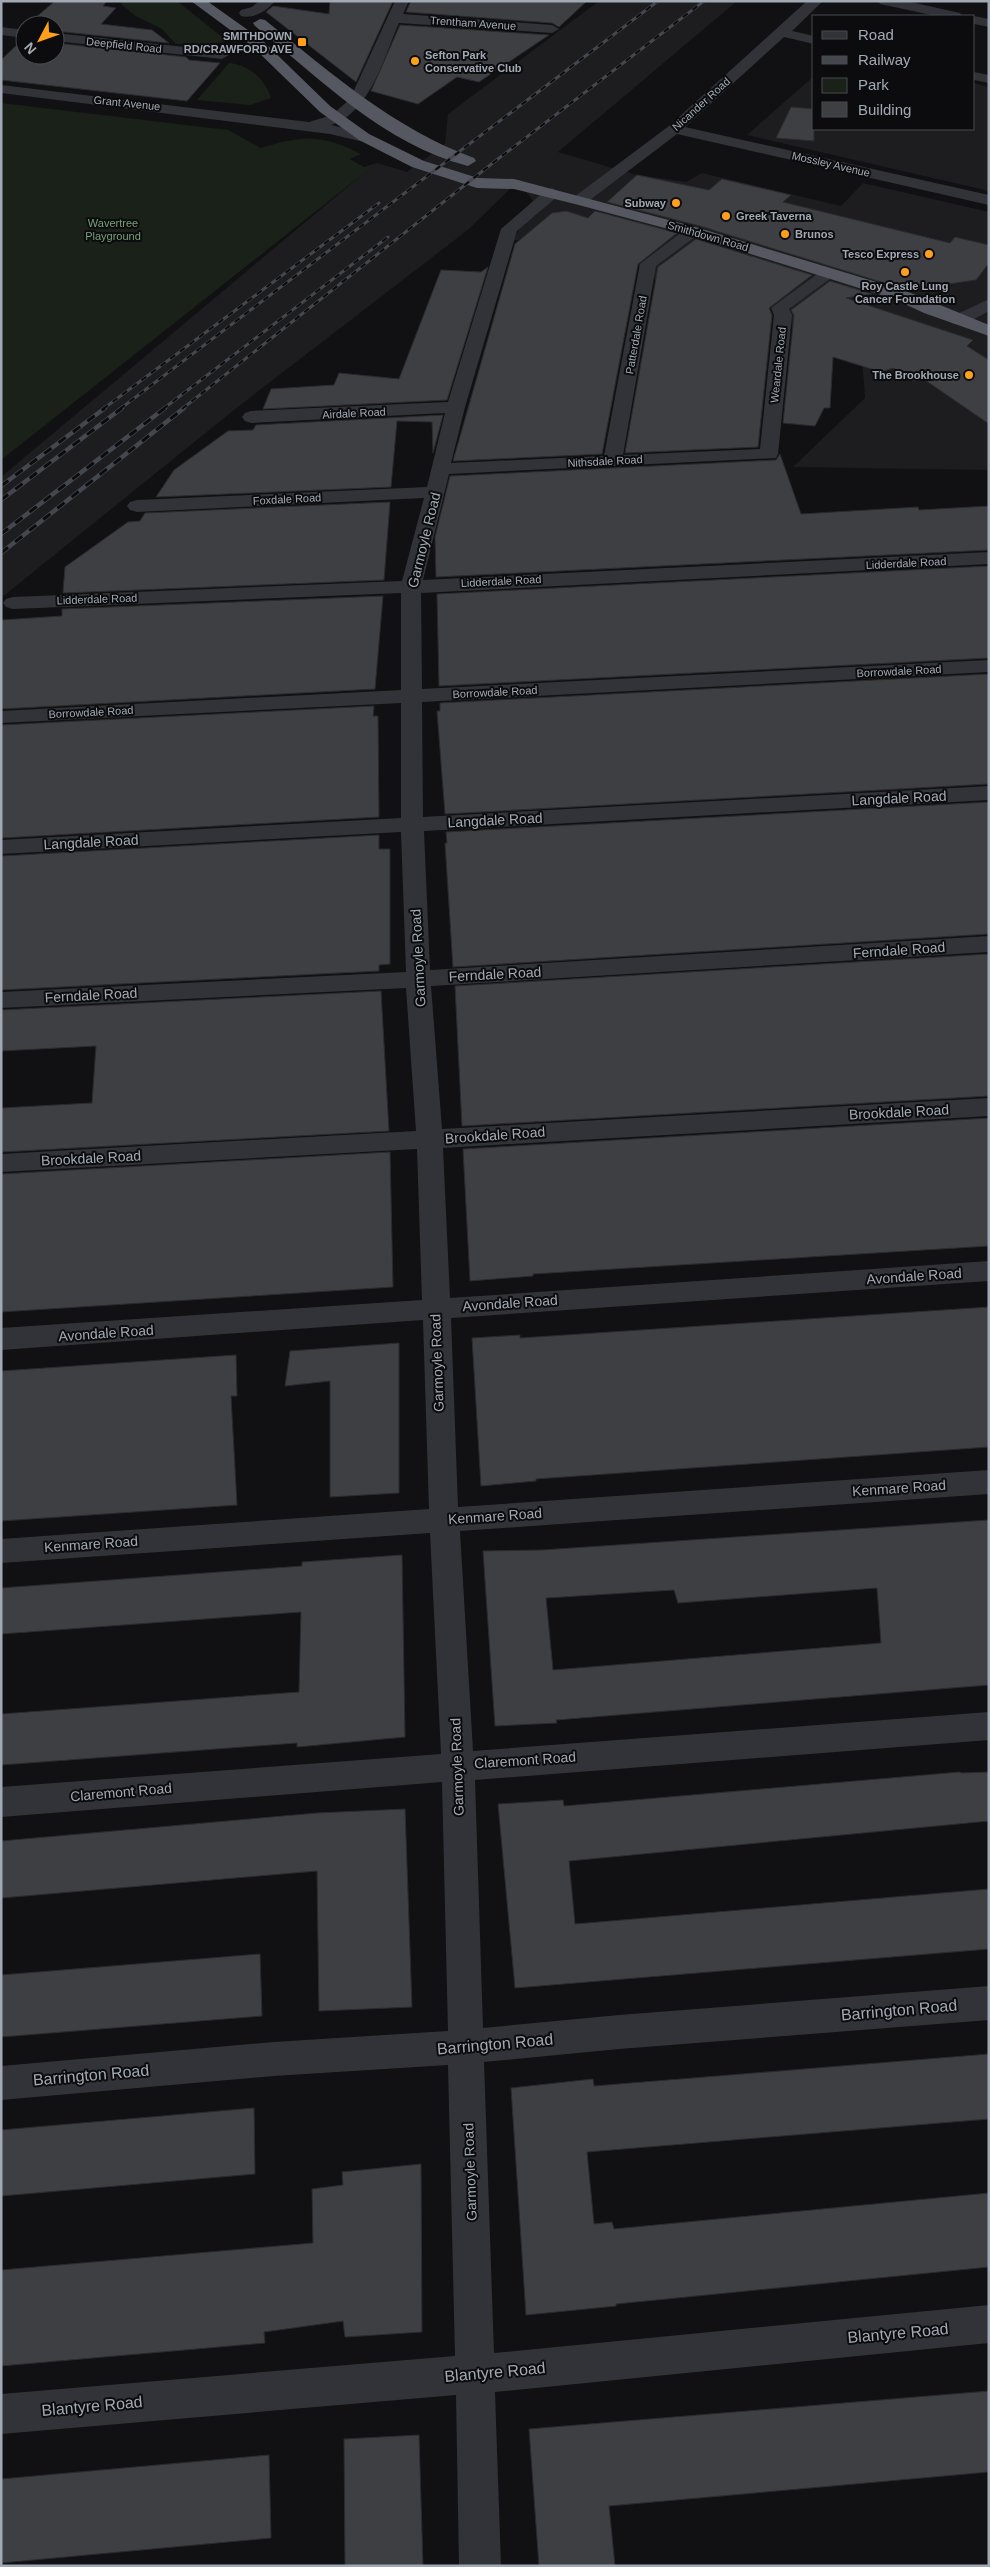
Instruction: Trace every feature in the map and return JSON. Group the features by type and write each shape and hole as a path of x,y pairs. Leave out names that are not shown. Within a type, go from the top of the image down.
{"highway":[{"name":"Smithdown Road","path":"198,1 257,43 331,114 364,137 418,164 477,183 514,184 693,231 900,295 989,331"},
{"name":"Smithdown Road","path":"240,9 397,130 436,150 494,169 514,184"},
{"name":"Smithdown Road","path":"900,295 985,308"}],"street":[{"path":"240,9 263,7 268,1"},
{"path":"309,126 357,101 402,1"},
{"name":"Nicander Road","path":"580,200 674,129 816,1"},
{"path":"884,1 950,15"},
{"name":"Trentham Avenue","path":"394,18 552,29"},
{"path":"975,20 989,24"},
{"path":"1,31 15,33"},
{"path":"780,32 812,40"},
{"name":"Deepfield Road","path":"65,38 222,56"},
{"path":"975,76 989,79"},
{"name":"Grant Avenue","path":"1,90 309,126 364,137"},
{"name":"Grant Avenue","path":"252,119 331,114"},
{"name":"Mossley Avenue","path":"674,129 989,200"},
{"name":"Garmoyle Road","path":"480,2566 458,1765 434,1308 430,1139 418,979 412,824 413,696 411,587 456,407 509,229 552,193"},
{"name":"Patterdale Road","path":"614,460 648,264 693,231"},
{"name":"Weardale Road","path":"769,454 783,315 780,308 830,272"},
{"path":"959,320 985,308"},
{"name":"Airdale Road","path":"251,417 456,407"},
{"name":"Nithsdale Road","path":"439,481 614,460 769,454"},
{"name":"Foxdale Road","path":"137,506 439,481"},
{"name":"Lidderdale Road","path":"13,603 411,587 989,558"},
{"name":"Borrowdale Road","path":"1,717 989,666"},
{"name":"Langdale Road","path":"1,847 989,793"},
{"name":"Ferndale Road","path":"1,1000 418,979 989,944"},
{"name":"Brookdale Road","path":"1,1163 989,1107"},
{"name":"Avondale Road","path":"1,1340 243,1324 434,1308 989,1271"},
{"name":"Kenmare Road","path":"1,1551 989,1482"},
{"name":"Claremont Road","path":"1,1802 458,1765 989,1726"},
{"name":"Barrington Road","path":"1,2083 274,2059 466,2047 619,2032 989,2003"},
{"name":"Blantyre Road","path":"1,2414 476,2374 989,2324"}],"shaded area":[{"path":"599,1 737,1 558,152 633,174 686,182 702,173 841,206 863,183 989,212 989,470 793,467 865,398 862,358 799,325 792,325 771,305 704,283 651,279 633,260 567,245 514,240 519,229 541,211 518,181 469,229 234,410 1,598 1,477 370,168 377,163 407,172 445,144 448,114"},
{"path":"812,78 812,130 975,130 975,83 989,87 989,191 747,135"}],"green space":[{"path":"124,1 177,1 227,41 206,45 176,44 162,29 136,16 121,4"},
{"path":"229,63 236,64 255,74 265,85 271,98 250,105 197,100"},
{"name":"Wavertree Playground","path":"1,103 228,130 261,148 301,139 323,140 347,147 361,154 350,159 364,167 377,163 1,460"}],"building":[{"path":"55,1 107,1 103,6 116,8 101,24 152,30 169,43 65,32 65,15 39,15"},
{"path":"330,1 393,1 356,82 266,12 273,6 329,14"},
{"path":"411,1 587,1 559,27 552,23 406,12"},
{"path":"400,25 549,35 479,82 457,77 418,104 371,91"},
{"path":"65,44 186,57 189,60 220,63 187,101 1,80 1,60 15,47 15,65 65,65"},
{"path":"791,107 812,109 814,141 776,138"},
{"path":"637,175 709,190 722,179 791,195 783,202 950,243 955,237 989,245 989,263 976,280 907,290 700,226 607,202"},
{"path":"566,211 588,218 595,211 677,233 638,264 602,454 453,461 515,244 552,213"},
{"path":"696,239 812,275 769,308 772,315 758,447 625,453 658,267"},
{"path":"488,267 447,400 263,409 271,389 334,385 339,373 399,379 441,270 481,272"},
{"path":"830,281 872,294 846,298 973,340 967,346 989,360 989,424 922,378 914,381 893,368 881,372 833,357 830,408 824,408 815,426 783,423 794,315 791,310"},
{"path":"443,415 433,453 432,422 397,421 391,487 156,497 174,470 228,431 253,430 256,425"},
{"path":"780,454 801,514 918,507 919,510 989,506 989,550 436,577 435,537 450,476 776,460"},
{"path":"390,502 384,580 63,593 65,567 128,522 140,521 145,513"},
{"path":"989,566 989,658 439,686 437,594"},
{"path":"383,596 375,689 1,709 1,620 62,616 62,609"},
{"path":"989,674 989,784 445,814 437,711 440,711 440,703"},
{"path":"374,706 373,716 378,716 379,817 1,838 1,725"},
{"path":"989,802 989,934 453,967 445,843 447,843 446,832"},
{"path":"379,835 379,849 390,849 390,964 379,965 379,971 1,990 1,856"},
{"path":"989,954 989,1096 462,1126 455,986"},
{"path":"381,991 389,1131 1,1152 1,1108 92,1103 96,1046 1,1051 1,1010"},
{"path":"989,1118 989,1246 533,1274 533,1276 470,1281 463,1149"},
{"path":"390,1152 393,1287 1,1312 1,1174"},
{"path":"989,1307 989,1447 536,1479 536,1481 481,1486 472,1338 520,1335 520,1338"},
{"path":"399,1343 399,1493 330,1497 330,1381 285,1386 290,1351"},
{"path":"236,1355 237,1396 231,1396 237,1505 1,1521 1,1371"},
{"path":"989,1520 989,1685 556,1720 557,1723 495,1726 483,1551 542,1550","holes":["877,1588 881,1643 553,1670 546,1598 674,1590 678,1603"]},
{"path":"402,1555 405,1737 297,1747 297,1743 1,1765 1,1714 299,1692 301,1612 1,1634 1,1588 302,1566 302,1562"},
{"path":"960,1772 989,1772 989,1821 569,1861 575,1924 989,1889 989,1949 515,1988 498,1804 563,1800 564,1806"},
{"path":"405,1809 412,2007 319,2011 317,1871 1,1898 1,1841 317,1813"},
{"path":"260,1954 262,2016 1,2037 1,1975"},
{"path":"989,2054 989,2119 587,2152 594,2224 612,2222 614,2229 989,2193 989,2267 616,2304 616,2306 526,2315 511,2088 593,2079 594,2086"},
{"path":"254,2108 255,2174 1,2196 1,2130"},
{"path":"421,2164 422,2332 345,2337 343,2321 264,2332 265,2343 1,2366 1,2270 313,2243 312,2189 343,2185 342,2172"},
{"path":"989,2391 989,2472 609,2506 615,2566 539,2566 529,2429"},
{"path":"419,2435 423,2566 345,2566 344,2439"},
{"path":"269,2455 271,2538 1,2563 1,2479"}],"railway":[{"path":"120,409 658,1"},
{"path":"182,409 494,162 704,1"},
{"path":"103,409 379,203"},
{"path":"163,409 388,237"},
{"path":"1,486 105,408"},
{"path":"1,500 122,408"},
{"path":"1,534 165,408"},
{"path":"1,553 184,408"}],"place":[{"name":"SMITHDOWN RD/CRAWFORD AVE","path":"302,42"},
{"name":"Sefton Park Conservative Club","path":"415,61"},
{"name":"Subway","path":"676,203"},
{"name":"Greek Taverna","path":"726,216"},
{"name":"Brunos","path":"785,234"},
{"name":"Tesco Express","path":"929,254"},
{"name":"Roy Castle Lung Cancer Foundation","path":"905,272"},
{"name":"The Brookhouse","path":"969,375"}]}
